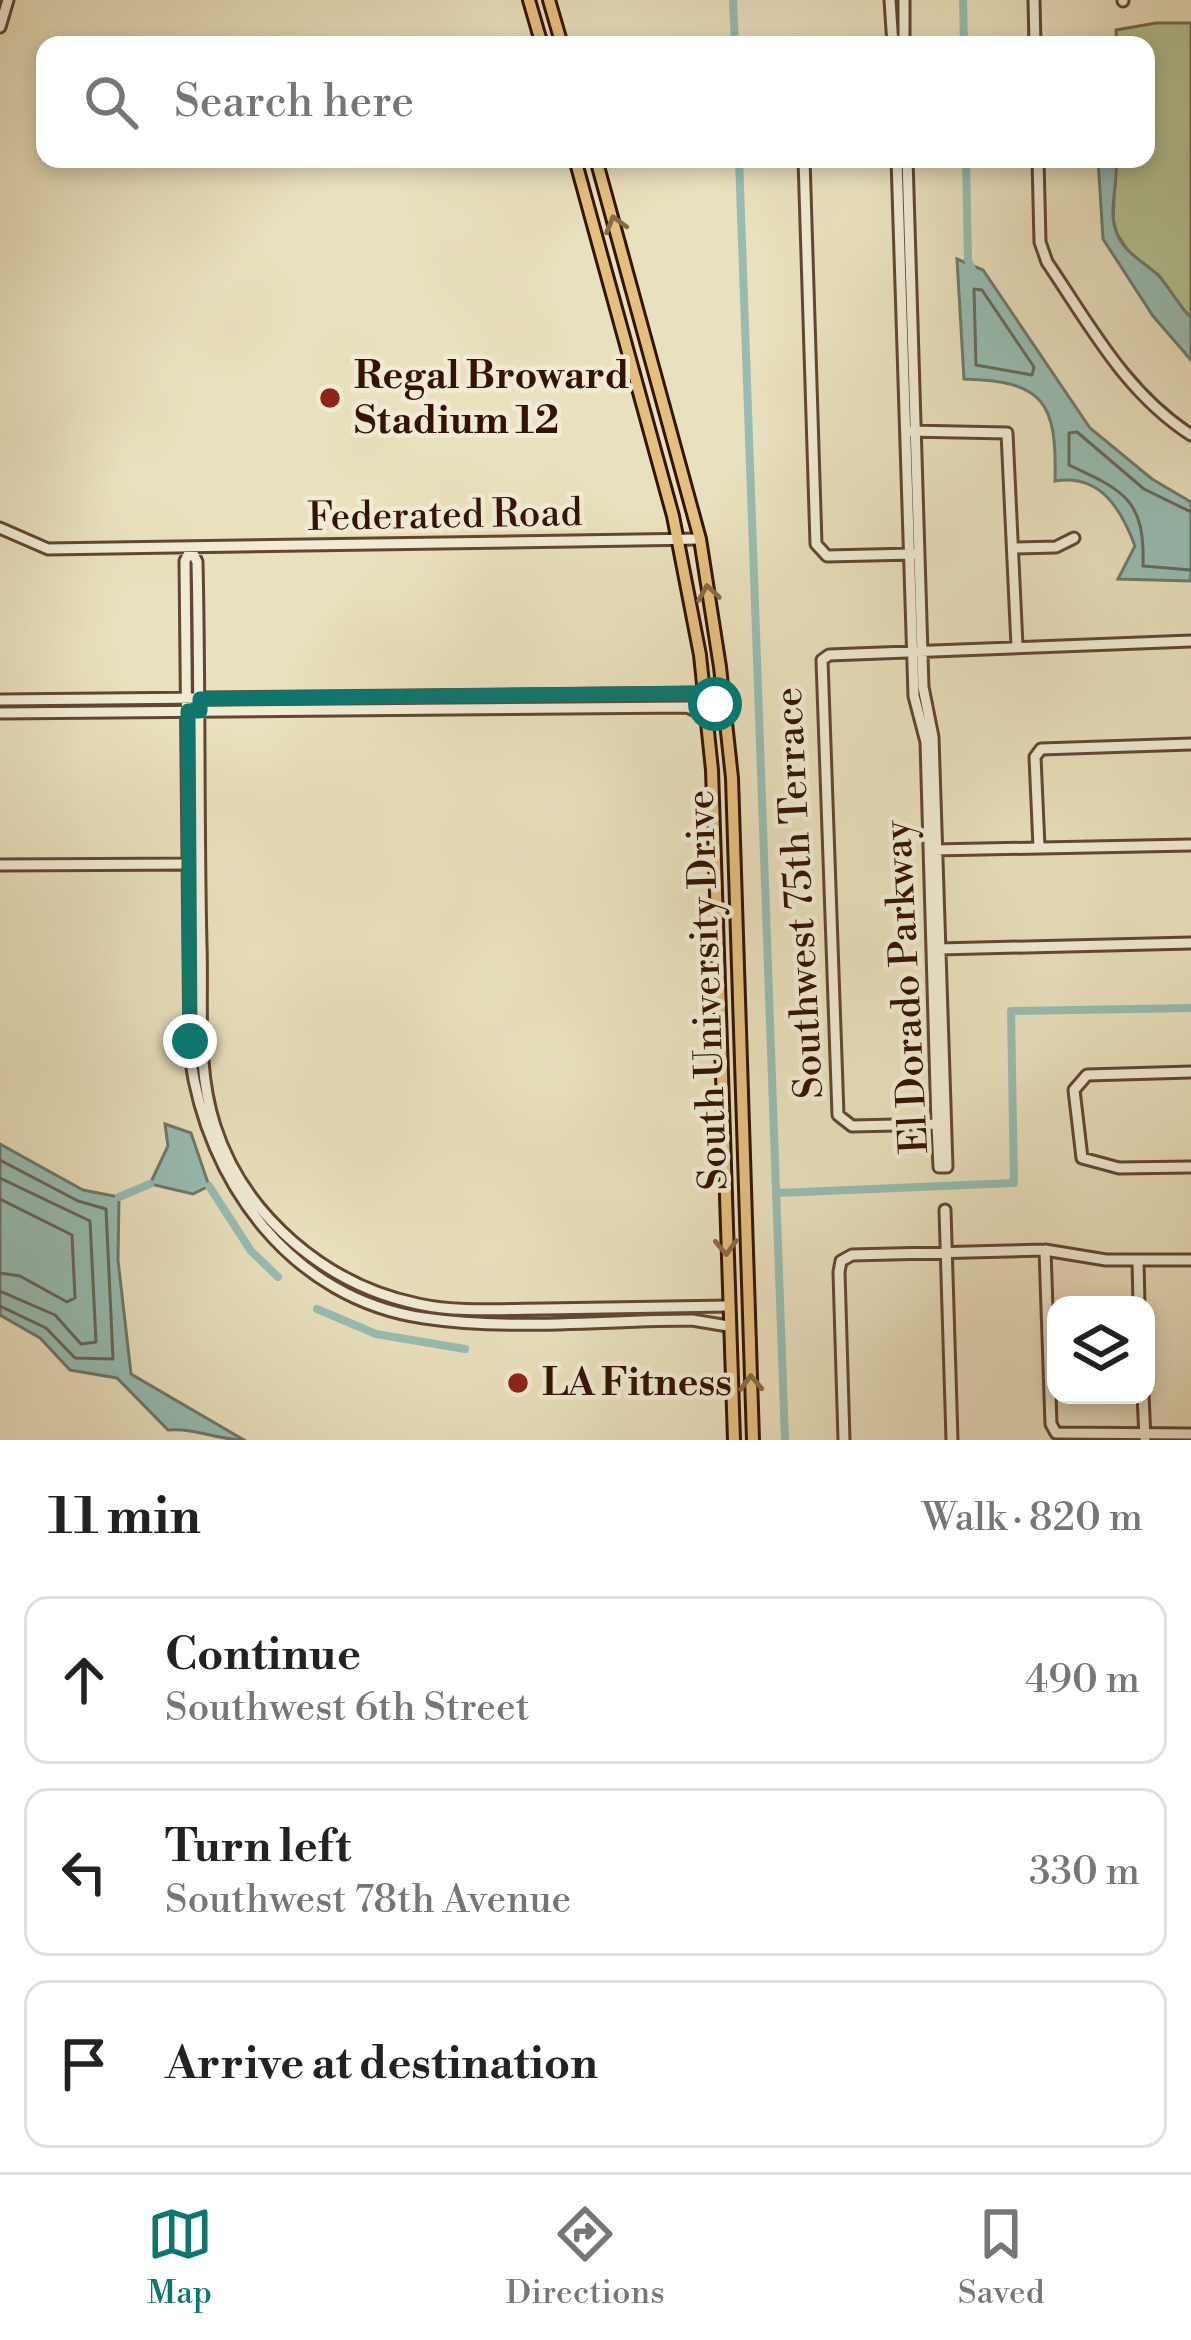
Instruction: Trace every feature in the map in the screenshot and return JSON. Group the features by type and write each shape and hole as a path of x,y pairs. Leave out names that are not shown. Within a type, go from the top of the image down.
{"main road":[{"path":"529,0 539,36"},
{"path":"549,0 559,36"},
{"path":"578,168 608,276 627,292 664,419 673,430"},
{"path":"599,168 673,430"},
{"name":"South University Drive","path":"608,276 680,541 706,716 734,1440"},
{"name":"South University Drive","path":"673,430 700,539 726,718 753,1440"},
{"path":"703,693 726,718"},
{"path":"728,1306 749,1329"}],"street":[{"path":"0,27 8,0"},
{"path":"890,0 892,36"},
{"path":"904,0 904,36"},
{"path":"1034,0 1035,36"},
{"path":"803,168 815,544 820,554 914,554"},
{"name":"El Dorado Parkway","path":"897,168 911,431"},
{"name":"El Dorado Parkway","path":"907,168 914,554 933,850 943,1167"},
{"path":"1038,168 1040,242 1048,262 1133,389 1150,409 1191,435"},
{"path":"911,431 1007,433 1017,646"},
{"name":"Federated Road","path":"0,528 48,549 700,539"},
{"path":"1013,548 1056,547 1074,538"},
{"path":"191,549 197,562 190,1027 200,1112 227,1178 260,1225 321,1279 360,1300 421,1318 692,1320 728,1326"},
{"path":"918,649 1191,641"},
{"name":"Southwest 75th Terrace","path":"918,649 829,655 822,660 838,1114 844,1123 941,1124"},
{"path":"0,713 703,693"},
{"path":"0,700 688,707 706,716"},
{"path":"1039,848 1035,757 1041,749 1191,744"},
{"path":"933,850 1191,845"},
{"path":"0,865 194,864"},
{"path":"194,864 201,1049 215,1127 245,1185 269,1217 323,1266 365,1289 456,1309 728,1306"},
{"path":"936,949 1191,943"},
{"path":"190,1013 202,1034"},
{"path":"190,1027 201,1049"},
{"path":"1191,1072 1087,1075 1074,1090 1082,1158 1119,1168 1191,1167"},
{"path":"945,1210 952,1440"},
{"path":"1045,1250 1051,1424 1056,1433 1145,1438 1191,1434"},
{"path":"844,1440 842,1261 852,1255 1045,1250 1138,1261 1191,1259"},
{"path":"1138,1261 1139,1296"},
{"path":"1143,1404 1145,1438"}],"green space":[{"path":"1191,23 1191,318 1173,303 1158,275 1136,263 1113,220 1116,168 1155,168 1155,36 1116,36 1116,30"}],"water":[{"path":"1099,168 1116,168 1113,216 1118,236 1128,251 1160,277 1191,318 1191,360 1153,316 1103,239"},
{"path":"957,259 983,270 1090,428 1152,479 1191,502 1191,581 1118,579 1135,546 1129,532 1116,507 1097,489 1071,480 1055,481 1053,432 1041,402 1013,385 964,379"},
{"path":"165,1124 191,1133 209,1186 193,1194 150,1184 168,1146"},
{"path":"0,1144 83,1190 119,1197 118,1260 131,1374 244,1440 168,1430 117,1378 70,1370 40,1338 0,1315"}],"waterway":[{"path":"733,0 735,36"},
{"path":"963,0 964,36"},
{"path":"739,168 785,1440"},
{"path":"966,168 968,260 974,274"},
{"path":"778,1193 1014,1183 1011,1011 1191,1008"},
{"path":"119,1197 150,1184"},
{"path":"209,1186 251,1251 278,1277"},
{"path":"317,1309 376,1334 465,1349"}],"place":[{"name":"Regal Broward Stadium 12","path":"330,398"},
{"name":"LA Fitness","path":"518,1383"}],"route":[{"path":"190,1041 188,711 200,711 200,699 703,693 715,704"}]}
